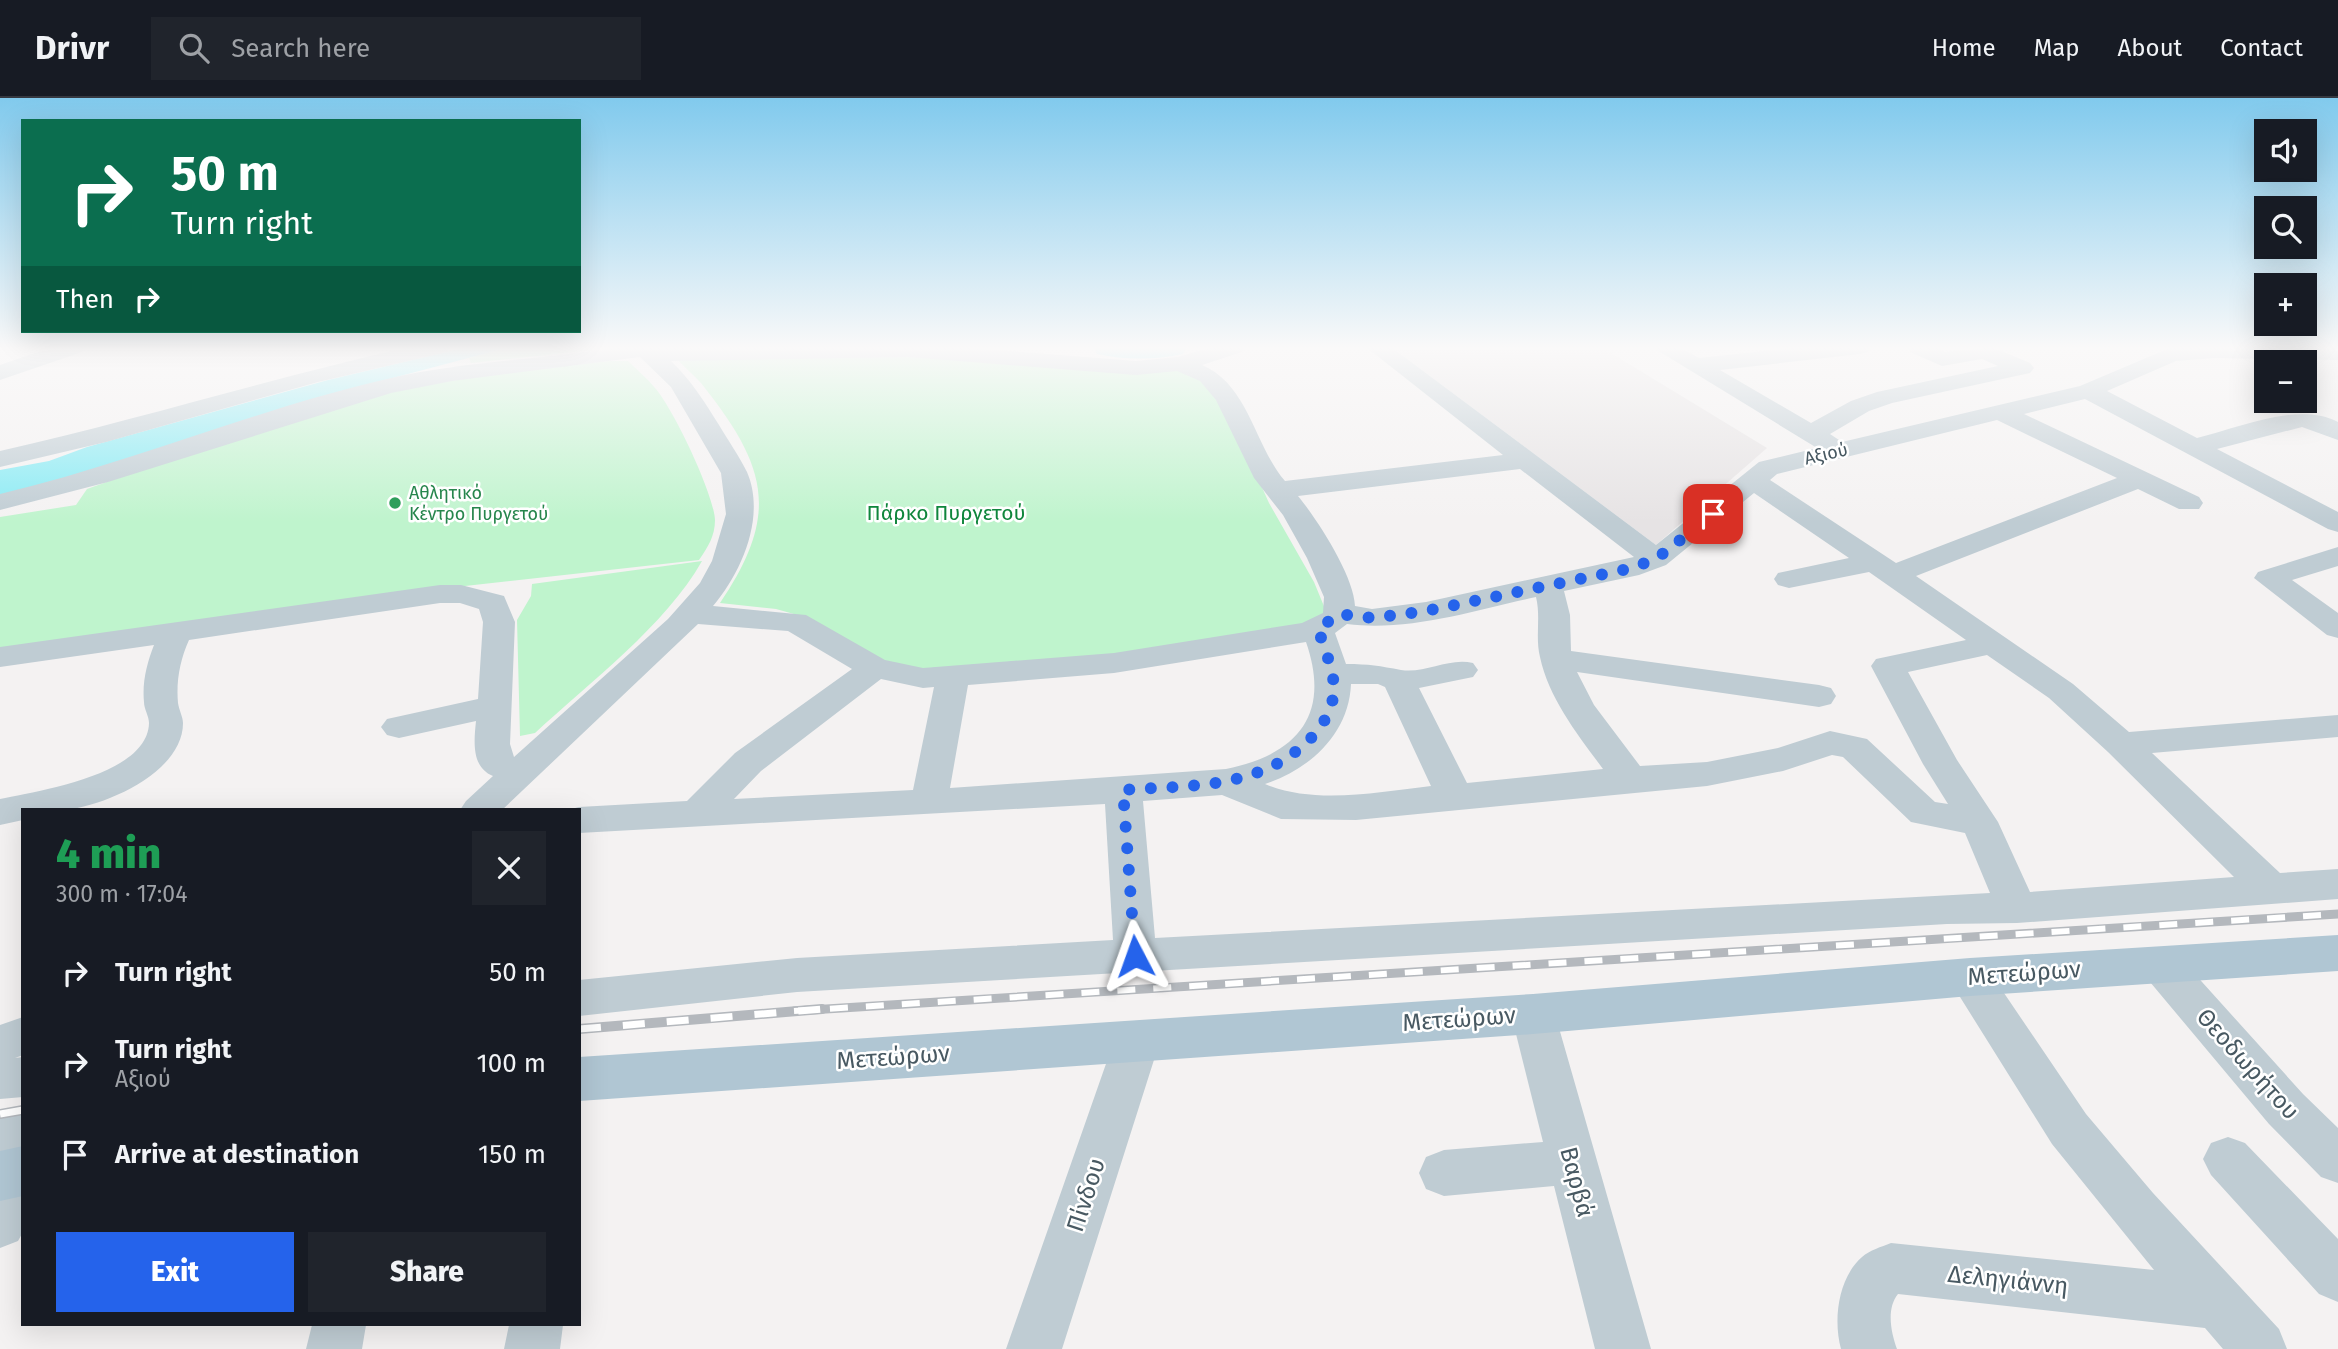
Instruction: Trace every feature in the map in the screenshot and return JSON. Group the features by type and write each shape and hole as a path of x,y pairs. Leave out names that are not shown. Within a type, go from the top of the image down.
{"main road":[{"name":"Μετεώρων","path":"581,1079 1532,1014 1970,976 2338,953"},
{"path":"0,1176 21,1171"}],"street":[{"path":"0,459 97,437 208,405"},
{"path":"0,502 75,485 317,405"},
{"path":"481,808 691,614 713,587 727,561 738,524 739,496 730,463 696,405"},
{"path":"581,820 929,802 1226,782 1265,771 1288,758 1311,738 1324,722 1332,702 1329,622 1339,597 1322,558 1296,512 1268,478 1230,405"},
{"path":"1454,405 1656,559"},
{"path":"1762,405 1839,451"},
{"path":"1811,434 1865,405"},
{"name":"Αξιού","path":"691,614 795,622 875,668 908,677 953,677 1146,659 1329,622 1403,615 1548,588 1628,569 1656,559 1695,531 1768,468 2027,405"},
{"path":"2109,405 2338,523"},
{"path":"2000,412 2189,503"},
{"path":"2194,447 2302,419 2316,420 2338,432"},
{"path":"1278,490 1407,477 1526,460"},
{"path":"1789,579 1882,568 2140,479"},
{"path":"1751,481 1775,493 2061,691 2121,744 2270,888"},
{"path":"2338,556 2269,578 2338,628"},
{"path":"1548,588 1556,610 1556,659 1580,709 1630,779"},
{"path":"1,658 440,594 461,594 486,599 497,608 499,622 492,744 497,764 520,774"},
{"path":"0,812 52,801 117,780 144,764 158,749 164,736 166,723 161,706 160,677 174,634"},
{"path":"1994,644 1888,666 1941,764 1979,822 2017,908"},
{"path":"1556,659 1819,696"},
{"path":"698,813 764,749 875,668"},
{"path":"1332,674 1383,674 1399,681 1461,670"},
{"path":"929,802 953,677"},
{"path":"1399,681 1455,797"},
{"path":"399,727 493,706"},
{"path":"2121,744 2338,726"},
{"path":"1226,782 1255,796 1292,808 1356,807 1733,770 1783,759 1830,743 1842,743 1854,747 1923,813 1979,822"},
{"path":"1123,790 1135,956"},
{"path":"581,998 797,975 2017,908 2338,884"},
{"name":"Θεοδωρήτου","path":"2160,964 2286,1109 2338,1161"},
{"path":"1970,976 2069,1129 2135,1210 2259,1349"},
{"name":"Βαρβά","path":"1532,1014 1623,1349"},
{"path":"0,1044 21,1037"},
{"name":"Πίνδου","path":"1034,1349 1137,1041"},
{"path":"0,1079 21,1077"},
{"path":"0,1137 21,1134"},
{"path":"2228,1159 2338,1276"},
{"path":"1444,1173 1571,1162"},
{"path":"0,1224 21,1185"},
{"name":"Δεληγιάννη","path":"1870,1349 1864,1338 1868,1290 1878,1273 1891,1268 2218,1303"},
{"path":"334,1349 339,1326"},
{"path":"532,1349 536,1326"}],"shaded area":[{"path":"1469,405 1697,405 1767,448 1656,545"}],"green space":[{"name":"Αθλητικό Κέντρο Πυργετού","path":"341,405 667,405 708,491 715,520 714,531 699,560 420,591 0,648 0,517 76,505 87,489"},
{"name":"Πάρκο Πυργετού","path":"717,405 1225,405 1269,503 1314,582 1328,616 1319,623 1212,643 959,671 884,666 801,616 776,609 720,603 752,542 758,516 758,490 752,465"},
{"path":"702,561 687,585 648,630 535,733 520,736 517,620 531,596 532,584"}],"water":[{"path":"237,405 301,405 118,466 0,495 0,470 49,461 87,447"}],"railway":[{"path":"810,1010 2338,914"},
{"path":"810,1010 822,1009"},
{"path":"581,1029 810,1010"},
{"path":"794,1011 810,1010"},
{"path":"0,1114 21,1110"}],"place":[{"name":"Αθλητικό Κέντρο Πυργετού","path":"395,503"}],"route":[{"path":"1135,956 1123,790 1226,782 1250,777 1278,764 1304,745 1324,722 1332,702 1334,684 1318,629 1331,624 1339,614 1372,618 1426,611 1548,588 1628,569 1656,559 1695,531 1713,514"}]}
